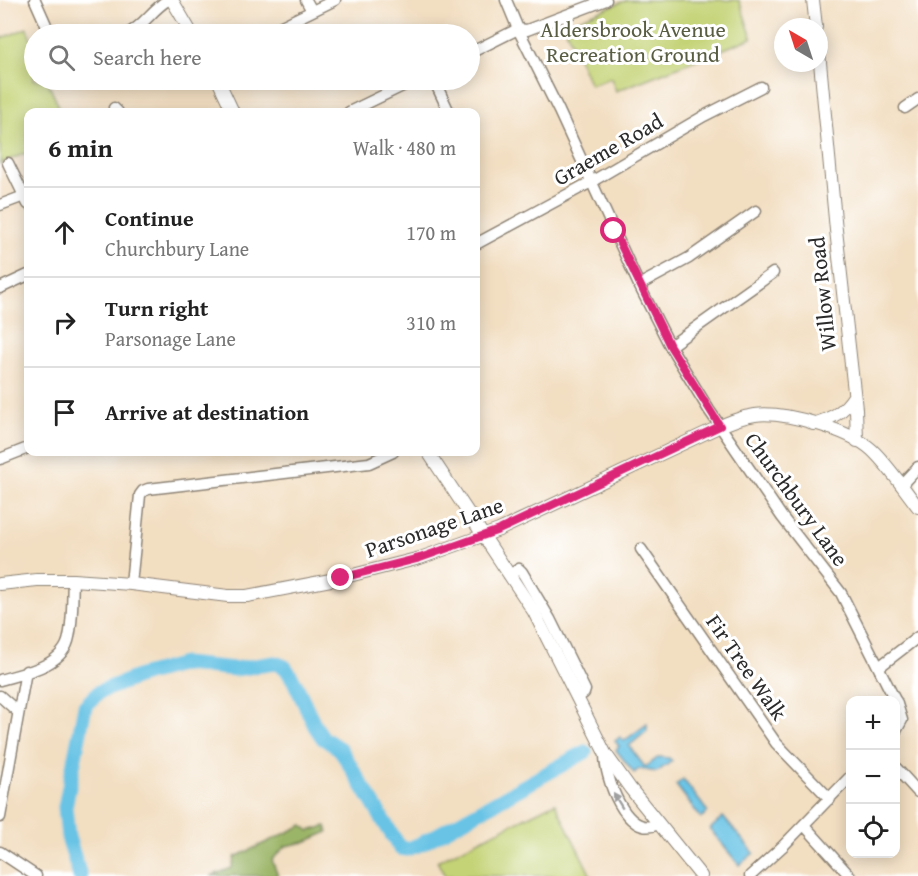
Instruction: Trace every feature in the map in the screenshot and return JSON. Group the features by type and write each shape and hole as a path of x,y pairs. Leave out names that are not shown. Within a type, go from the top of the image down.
{"street":[{"path":"35,0 46,24"},
{"path":"143,24 157,8 170,0 186,24"},
{"path":"306,0 312,11"},
{"path":"285,24 335,0"},
{"name":"Churchbury Lane","path":"506,0 639,285 670,346 720,426 782,517 841,593 893,696"},
{"path":"480,48 518,29 527,30 606,0"},
{"path":"813,0 815,18"},
{"name":"Willow Road","path":"821,72 857,441"},
{"name":"Graeme Road","path":"480,242 761,87"},
{"path":"223,90 231,108"},
{"path":"357,108 394,90"},
{"path":"439,90 447,108"},
{"path":"905,108 918,99"},
{"path":"8,163 24,196"},
{"path":"0,205 24,200"},
{"path":"639,285 689,258 756,211"},
{"path":"670,346 773,273"},
{"path":"0,288 24,276"},
{"path":"813,424 844,411 854,396"},
{"name":"Parsonage Lane","path":"0,585 37,580 73,580 247,596 394,565 483,536 745,416 783,415 835,431 857,441"},
{"path":"857,441 877,455 918,507"},
{"path":"0,459 24,450"},
{"path":"131,584 140,495 143,491 369,463 384,456"},
{"path":"431,456 557,644 577,698 605,753 658,824 701,876"},
{"path":"901,485 918,467"},
{"name":"Fir Tree Walk","path":"641,549 776,743 830,799"},
{"path":"0,680 49,663 64,650 69,639 73,580"},
{"path":"879,667 918,637"},
{"path":"0,816 27,672"},
{"path":"0,696 18,712"},
{"path":"605,753 604,763 609,784 625,812 634,821 645,826 653,827 658,824"},
{"path":"900,772 918,792"},
{"path":"750,876 846,781"},
{"path":"804,825 850,876"},
{"path":"0,852 36,876"}],"green space":[{"name":"Aldersbrook Avenue Recreation Ground","path":"627,0 739,0 752,38 616,91 611,78 590,85 564,25"},
{"path":"24,29 24,90 51,90 59,108 24,108 24,154 0,164 0,39"},
{"path":"555,803 591,876 445,876 437,861"},
{"path":"303,825 309,831 326,826 328,832 305,842 286,846 272,860 278,876 211,876 232,868 235,857"}],"water":[{"path":"647,724 647,731 629,746 645,767 659,757 669,758 672,761 657,772 639,769 634,773 616,750 619,746 615,741 620,737 624,741"},
{"path":"683,779 708,812 701,818 676,785"},
{"path":"723,817 754,853 739,865 710,829"}],"waterway":[{"path":"80,876 68,837 65,807 85,706 99,692 140,676 184,664 235,669 275,663 285,667 315,726 323,738 340,749 400,848 407,849 421,844 585,752"}],"route":[{"path":"341,578 420,558 499,530 720,426 670,346 614,231"}]}
